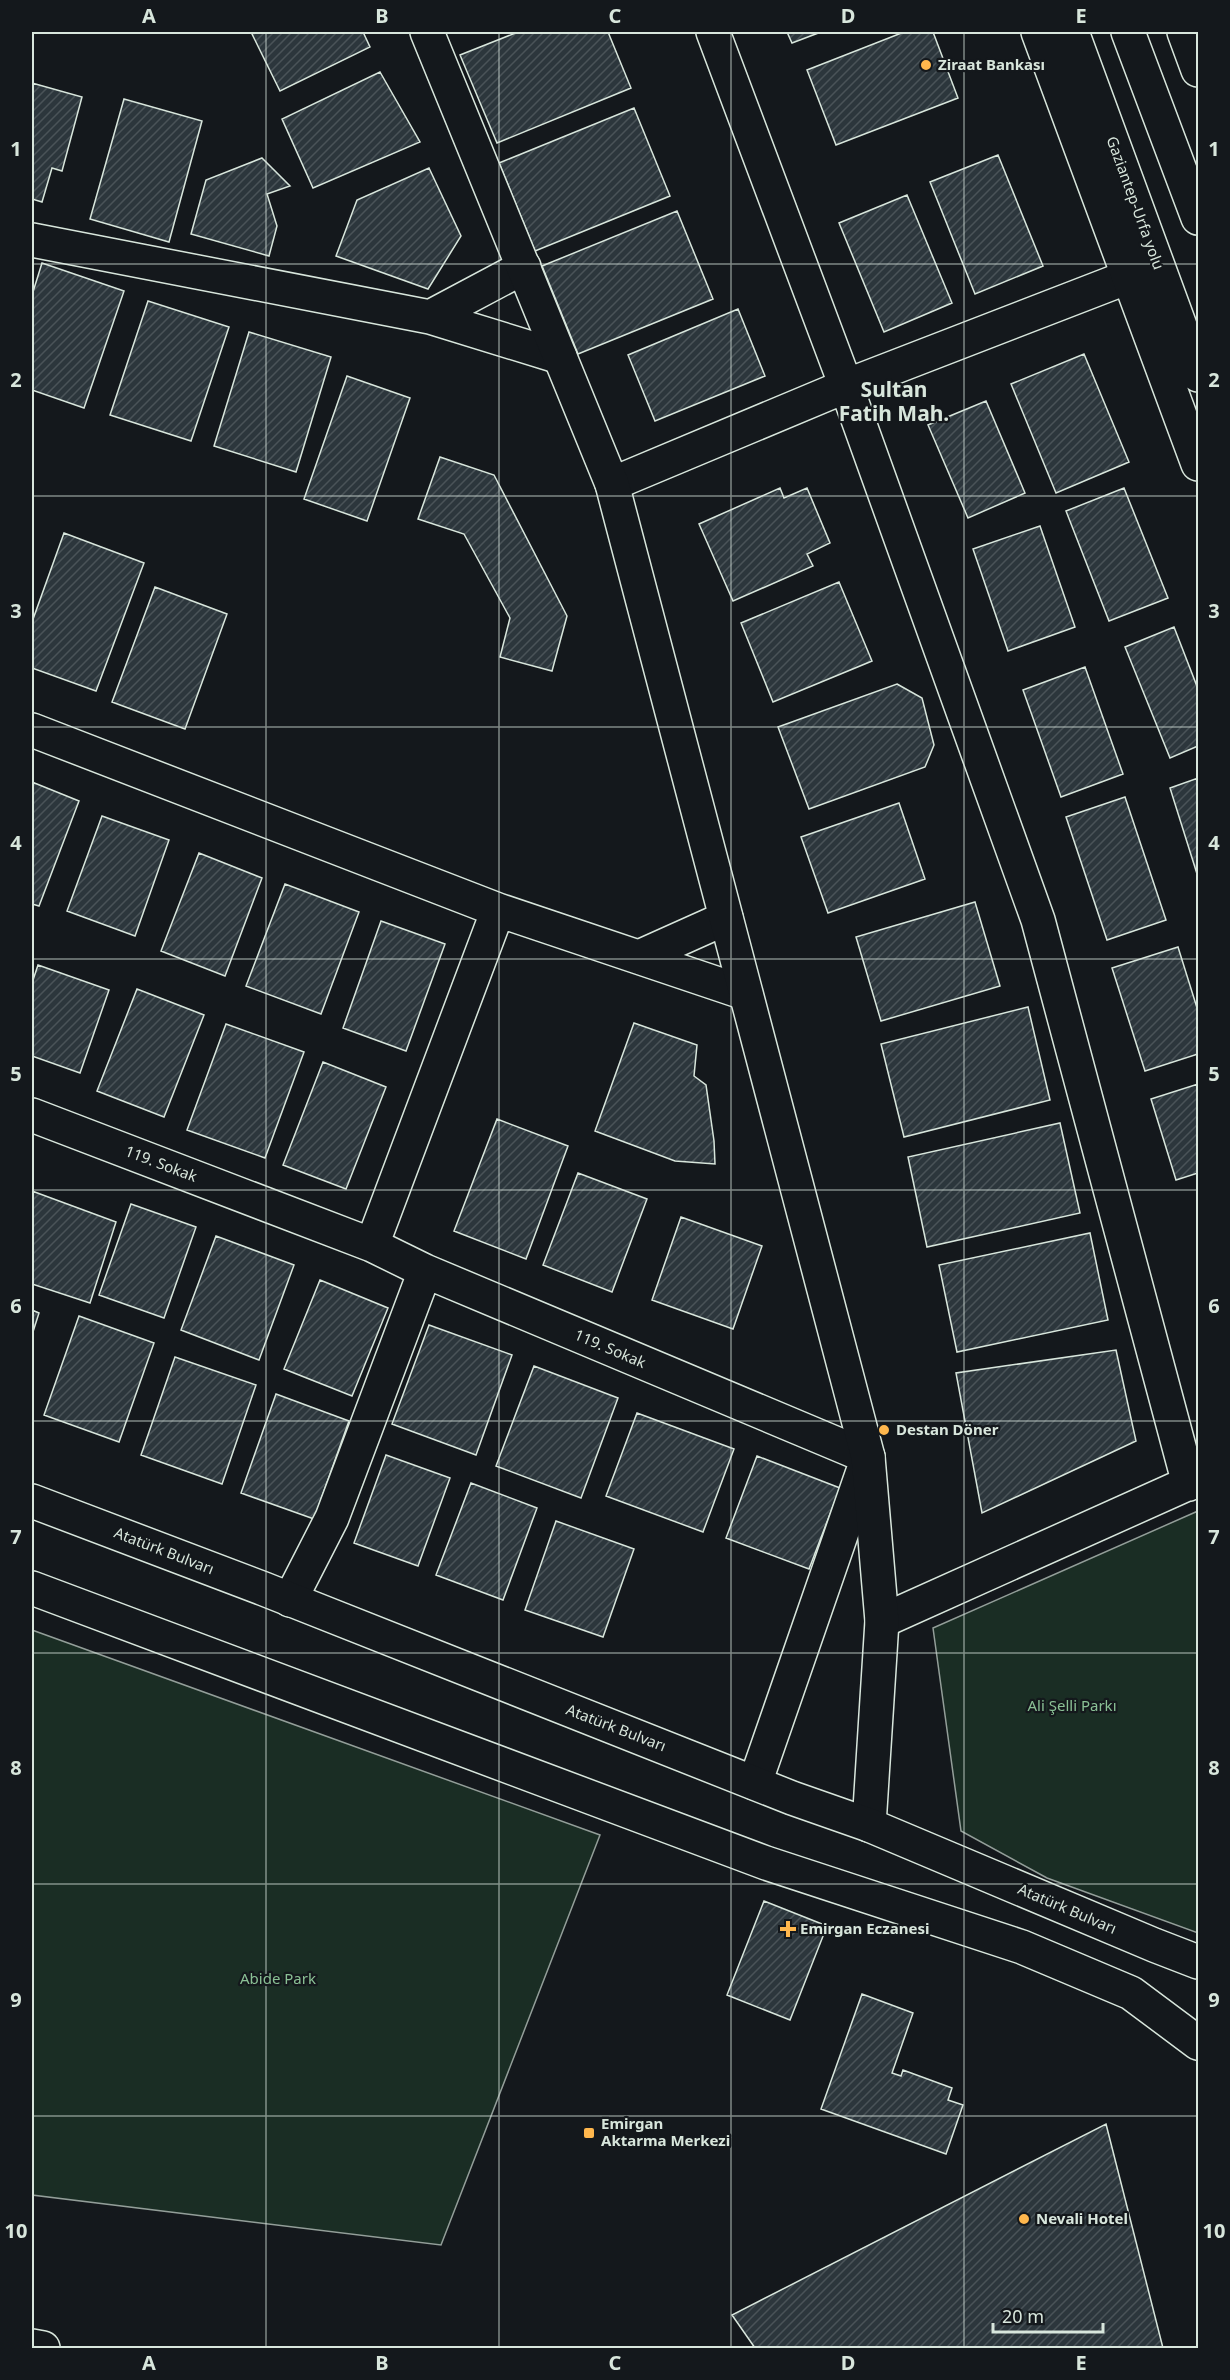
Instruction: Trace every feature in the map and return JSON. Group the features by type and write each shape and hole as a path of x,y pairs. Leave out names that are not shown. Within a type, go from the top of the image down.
{"main road":[{"path":"427,32 612,484 868,1457 882,1621 869,1824"},
{"path":"713,32 846,386 1038,920 1194,1482 882,1621"},
{"path":"1038,32 1198,464"},
{"name":"Gaziantep-Urfa yolu","path":"1072,32 1198,375"},
{"path":"1128,32 1198,218"},
{"path":"1184,32 1198,70"},
{"path":"32,240 430,317 560,357"},
{"path":"430,317 524,267"},
{"path":"612,484 846,386 1128,277"},
{"path":"32,730 498,910 745,993"},
{"path":"372,1245 498,910"},
{"path":"639,957 726,918"},
{"name":"119. Sokak","path":"32,1115 372,1245 425,1271 868,1457"},
{"path":"290,1600 332,1518 425,1271"},
{"path":"755,1783 868,1457"},
{"name":"Atatürk Bulvarı","path":"32,1501 792,1798 869,1824 1198,1962"},
{"path":"32,1588 766,1863 1030,1950 1131,1993 1198,2043"},
{"path":"32,2346 43,2349"}],"green space":[{"name":"Ali Şelli Parkı","path":"1198,1511 1198,1933 1047,1878 961,1831 933,1628"},
{"name":"Abide Park","path":"32,1630 600,1835 441,2245 32,2195"}],"building":[{"path":"251,32 363,32 370,47 280,91"},
{"path":"518,32 608,32 631,88 497,143 460,55"},
{"path":"787,32 821,32 792,43"},
{"path":"904,32 933,32 958,98 836,145 807,70"},
{"path":"380,72 420,142 313,188 282,119"},
{"path":"32,83 82,97 62,171 52,168 42,202 32,199"},
{"path":"124,99 202,121 169,242 90,219"},
{"path":"634,108 670,196 535,251 499,163"},
{"path":"998,155 1043,266 975,294 930,182"},
{"path":"262,158 290,186 267,194 277,226 269,256 191,234 206,180"},
{"path":"429,168 461,236 428,289 336,256 357,200"},
{"path":"907,195 952,303 884,332 839,223"},
{"path":"677,211 713,299 578,354 542,266"},
{"path":"42,263 124,291 84,408 32,390 32,295"},
{"path":"148,301 229,327 191,441 110,415"},
{"path":"738,309 765,376 655,421 628,355"},
{"path":"249,332 331,357 296,472 214,446"},
{"path":"1084,354 1129,462 1056,493 1011,384"},
{"path":"347,376 410,398 367,521 304,499"},
{"path":"986,401 1025,493 968,518 928,425"},
{"path":"440,457 494,475 567,616 552,671 500,657 510,618 464,534 418,519"},
{"path":"780,488 784,498 807,488 830,543 807,554 813,566 733,601 699,524"},
{"path":"1124,488 1168,598 1109,621 1066,511"},
{"path":"1040,526 1075,627 1008,651 973,549"},
{"path":"64,533 144,563 96,691 32,668 32,622"},
{"path":"839,582 872,661 773,702 741,623"},
{"path":"155,587 227,614 185,729 112,702"},
{"path":"1174,627 1198,689 1198,746 1170,758 1125,647"},
{"path":"1085,667 1123,774 1061,797 1023,690"},
{"path":"897,684 922,698 934,745 925,767 809,809 778,727"},
{"path":"1198,778 1198,877 1170,788"},
{"path":"32,782 79,801 39,906 32,904"},
{"path":"1125,797 1166,920 1107,940 1066,817"},
{"path":"899,803 925,879 828,913 801,837"},
{"path":"102,816 169,840 135,936 67,911"},
{"path":"199,853 262,878 225,976 161,951"},
{"path":"285,884 359,912 321,1014 246,986"},
{"path":"975,902 1000,986 881,1021 856,937"},
{"path":"381,921 445,944 406,1051 343,1028"},
{"path":"1178,947 1198,1011 1198,1054 1145,1071 1112,968"},
{"path":"38,965 109,990 80,1073 32,1056 32,983"},
{"path":"137,989 204,1015 164,1117 97,1091"},
{"path":"1028,1007 1050,1100 904,1137 881,1044"},
{"path":"634,1023 697,1045 694,1076 706,1085 715,1164 675,1161 595,1131"},
{"path":"226,1024 304,1052 265,1158 187,1130"},
{"path":"323,1062 386,1087 346,1189 283,1165"},
{"path":"1198,1084 1198,1173 1176,1180 1151,1099"},
{"path":"497,1119 568,1146 526,1259 454,1231"},
{"path":"1060,1123 1080,1213 927,1247 908,1157"},
{"path":"578,1173 647,1199 612,1292 543,1265"},
{"path":"32,1191 116,1222 90,1303 32,1284"},
{"path":"131,1204 196,1227 164,1318 99,1295"},
{"path":"681,1217 762,1246 733,1329 652,1300"},
{"path":"1090,1233 1108,1320 957,1352 939,1265"},
{"path":"216,1236 294,1265 259,1360 181,1330"},
{"path":"320,1280 388,1308 352,1396 284,1369"},
{"path":"32,1310 39,1313 32,1335"},
{"path":"79,1316 154,1343 119,1442 44,1415"},
{"path":"429,1325 512,1355 476,1455 392,1424"},
{"path":"1116,1350 1136,1441 982,1513 956,1373"},
{"path":"175,1357 256,1385 222,1484 141,1455"},
{"path":"534,1366 618,1398 581,1498 496,1466"},
{"path":"276,1394 349,1421 314,1519 241,1493"},
{"path":"637,1413 734,1449 703,1532 606,1496"},
{"path":"386,1455 450,1478 418,1566 354,1543"},
{"path":"757,1456 840,1488 809,1569 726,1538"},
{"path":"471,1483 537,1508 503,1600 436,1575"},
{"path":"556,1521 634,1549 603,1637 525,1610"},
{"path":"764,1901 827,1926 790,2020 727,1995"},
{"path":"862,1994 913,2013 892,2073 901,2076 903,2070 952,2088 948,2100 963,2105 946,2154 821,2109"},
{"name":"Nevali Hotel","path":"1106,2124 1163,2348 755,2348 732,2315"}],"place":[{"name":"Ziraat Bankası","path":"926,65"},
{"name":"Destan Döner","path":"884,1430"},
{"name":"Emirgan Eczanesi","path":"788,1929"},
{"name":"Emirgan Aktarma Merkezi","path":"589,2133"},
{"name":"Nevali Hotel","path":"1024,2219"}],"district":[{"name":"Sultan Fatih Mah.","path":"894,402"}]}
